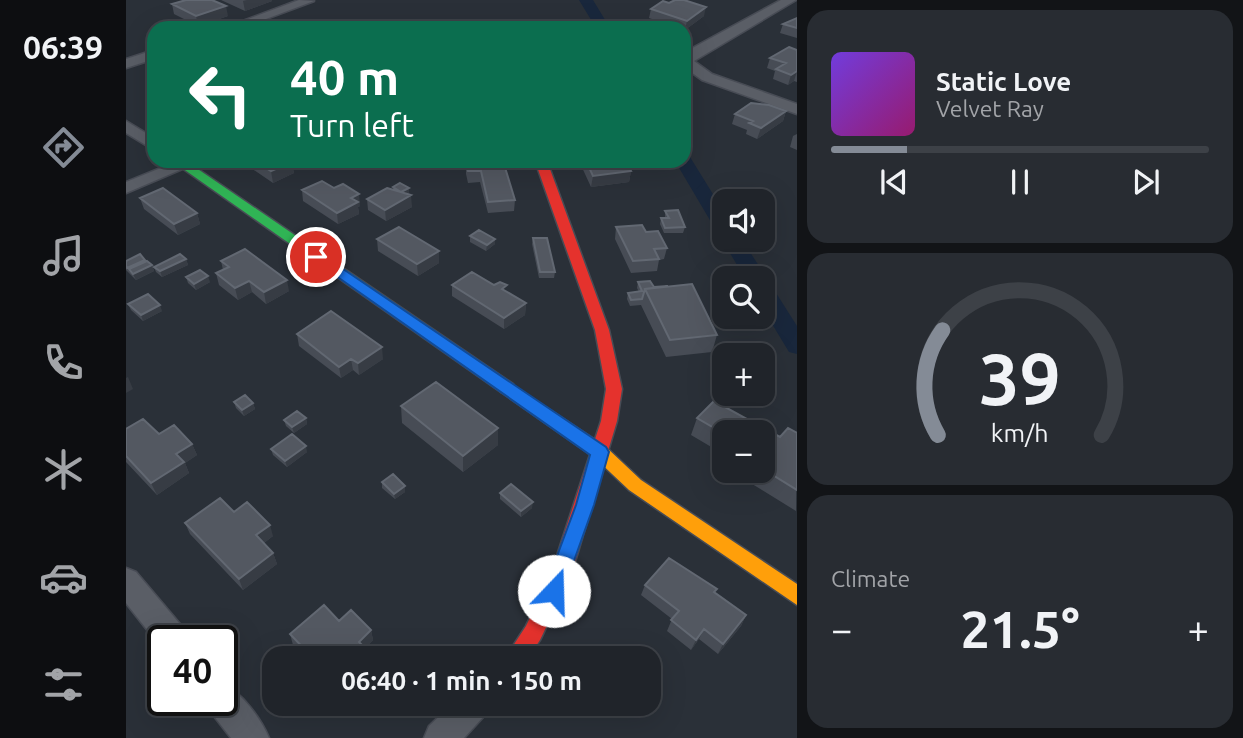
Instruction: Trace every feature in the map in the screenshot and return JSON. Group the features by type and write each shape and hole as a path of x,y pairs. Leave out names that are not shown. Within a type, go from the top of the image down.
{"street":[{"path":"691,55 790,0"},
{"path":"250,21 308,1"},
{"path":"126,64 147,56"},
{"path":"691,68 707,77 797,109"},
{"path":"126,126 147,140"},
{"path":"126,188 171,168"},
{"path":"194,168 600,452 635,485 797,596"},
{"path":"523,646 547,607 561,575 600,452 612,404 609,359 602,330 544,168"},
{"path":"126,581 162,625"},
{"path":"234,716 252,738"},
{"path":"441,738 462,716"}],"building":[{"path":"186,0 212,0 226,6 196,16 172,4"},
{"path":"675,0 706,7 687,21 651,9 663,1 669,3"},
{"path":"797,18 797,28 783,24"},
{"path":"789,47 797,50 797,71 791,75 776,69 786,63 770,58"},
{"path":"751,103 786,111 761,128 749,123 753,121 735,114"},
{"path":"467,168 505,168 515,200 488,202 481,171 468,171"},
{"path":"589,168 629,168 631,171 593,176"},
{"path":"322,181 334,188 343,184 359,194 351,198 358,202 337,213 302,190"},
{"path":"400,183 409,188 401,192 393,187"},
{"path":"163,188 197,213 174,224 140,198"},
{"path":"387,188 411,195 385,210 367,199"},
{"path":"678,210 685,227 665,228 661,218 669,218 665,211"},
{"path":"642,225 646,232 658,231 667,248 654,249 659,259 633,261 616,227"},
{"path":"399,227 439,251 417,264 377,239"},
{"path":"479,230 495,239 487,245 470,236"},
{"path":"533,238 547,238 555,272 540,272"},
{"path":"245,249 287,280 264,292 249,281 235,288 216,273 229,267 221,261"},
{"path":"140,254 145,260 127,268 126,261"},
{"path":"180,254 186,259 160,271 154,267"},
{"path":"147,261 152,265 133,274 129,269"},
{"path":"200,270 208,276 194,284 186,277"},
{"path":"472,272 494,285 500,282 507,285 502,289 526,303 504,318 452,285"},
{"path":"650,281 654,287 668,286 645,289 642,299 631,300 628,293 642,291 638,282"},
{"path":"692,284 717,335 670,340 645,289"},
{"path":"148,294 160,305 141,315 128,304"},
{"path":"331,311 382,347 358,363 351,359 339,367 297,334"},
{"path":"436,382 498,428 463,456 401,406"},
{"path":"245,395 253,403 242,410 234,402"},
{"path":"712,403 712,406 723,406 749,420 712,420 712,427 697,418"},
{"path":"297,411 306,418 292,427 284,420"},
{"path":"143,419 159,434 174,425 192,444 176,454 184,462 151,483 126,456 126,429"},
{"path":"788,428 797,433 797,490 775,476 775,434 780,437"},
{"path":"292,434 306,446 285,461 271,449"},
{"path":"393,474 405,486 394,494 382,482"},
{"path":"511,484 533,502 521,511 500,493"},
{"path":"220,498 234,512 247,502 270,525 256,535 273,553 239,579 185,523"},
{"path":"669,558 717,589 714,592 746,615 723,644 704,629 696,640 671,620 679,611 645,585"},
{"path":"324,605 339,621 351,610 371,630 359,642 363,646 302,646 290,634"}],"waterway":[{"path":"586,0 599,21"},
{"path":"688,168 712,207"},
{"path":"740,252 748,266"},
{"path":"775,310 797,346"}],"traffic: fast":[{"path":"188,168 507,388"}],"traffic: slow":[{"path":"507,388 600,452 635,485 797,596"}],"traffic: jam":[{"path":"524,646 561,575 609,421 614,389 602,330 544,168"}],"route":[{"path":"316,257 600,452 585,505 554,591"}]}
